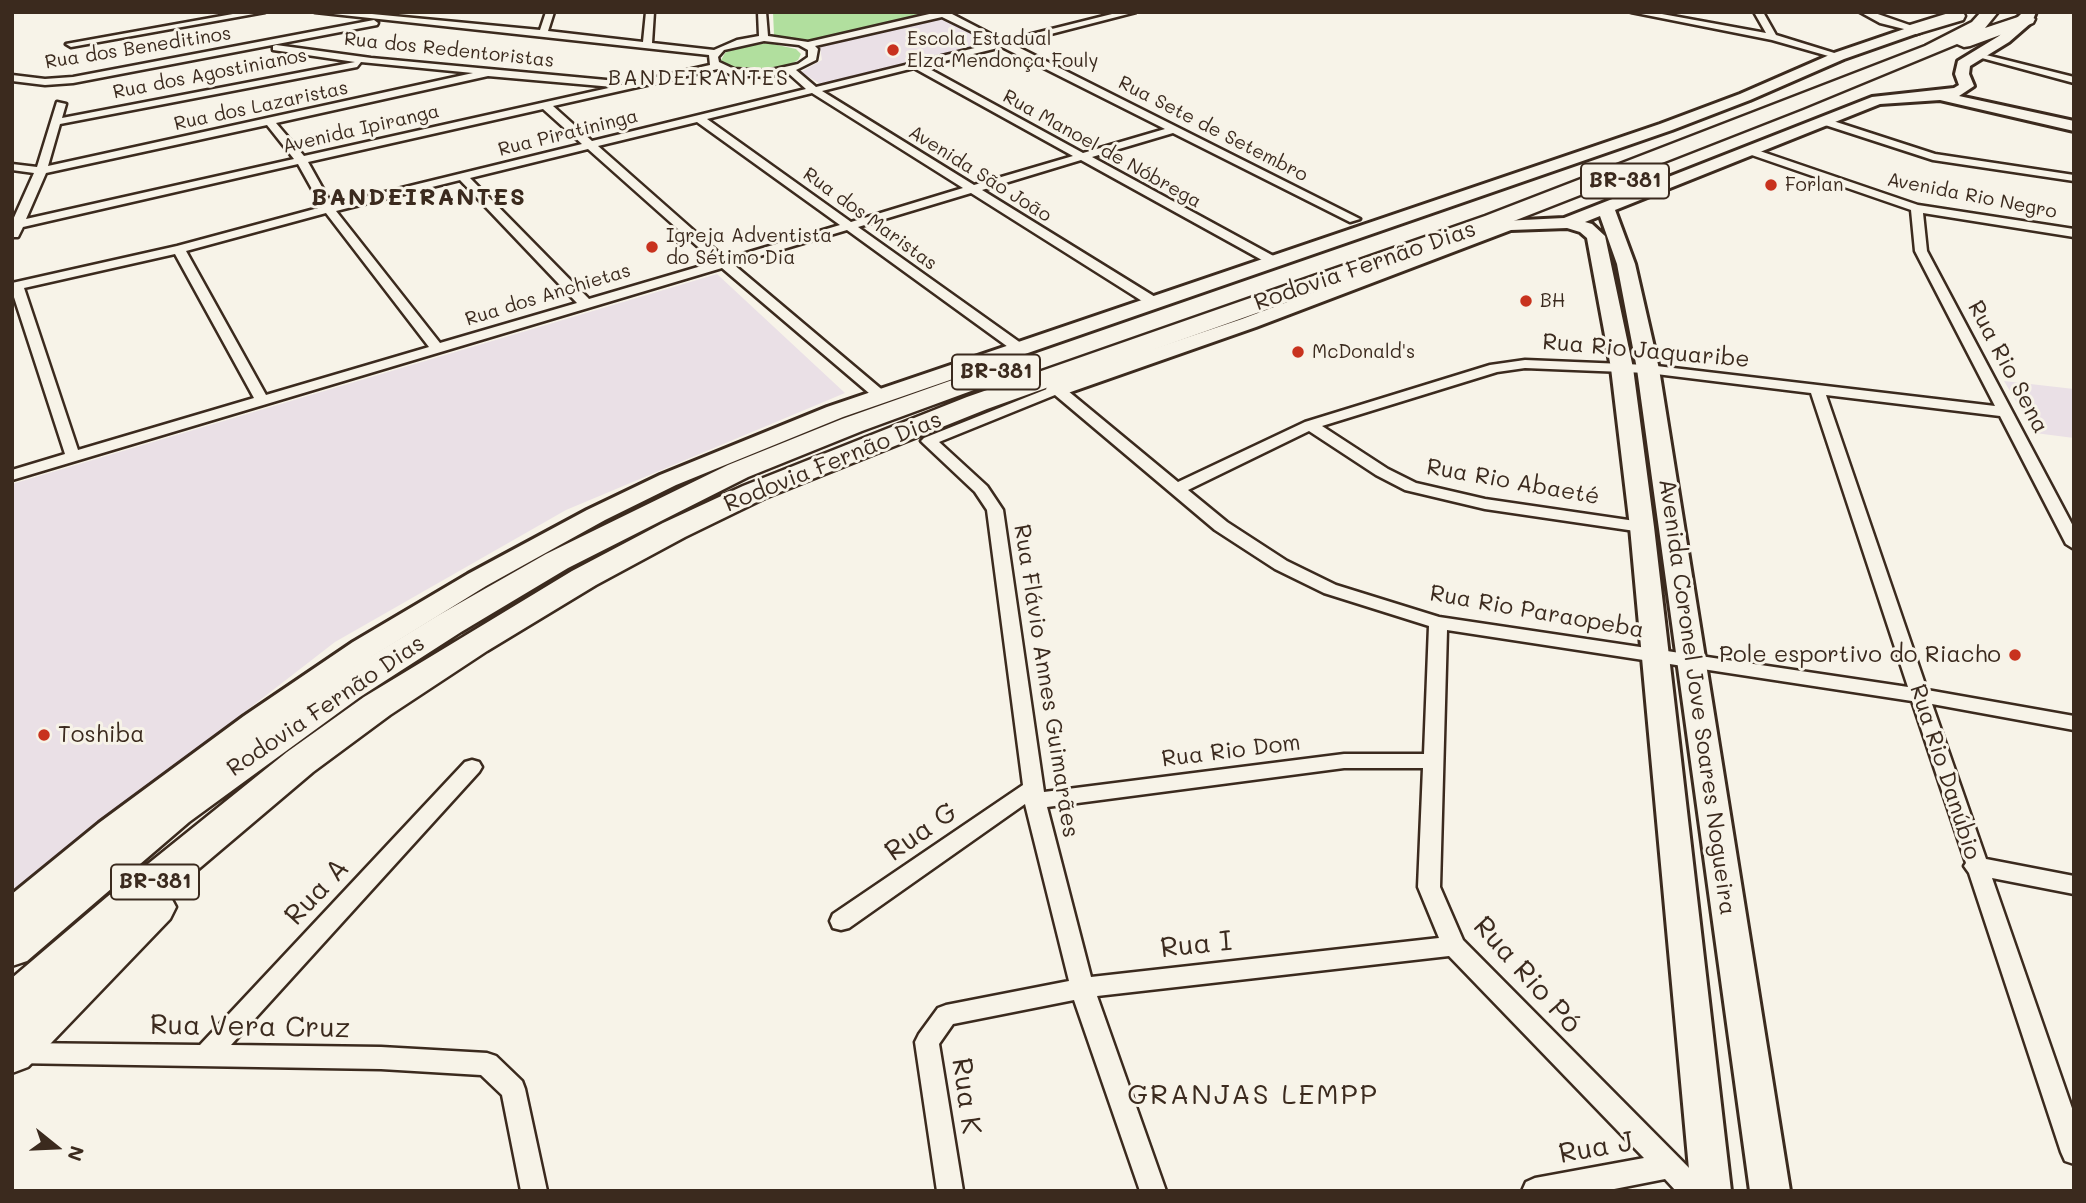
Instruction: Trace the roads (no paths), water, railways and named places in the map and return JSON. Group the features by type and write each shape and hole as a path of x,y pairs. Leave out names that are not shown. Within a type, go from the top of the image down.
{"highway":[{"name":"Rodovia Fernão Dias","path":"12,1006 122,909 300,762 399,692 584,578 674,530 754,492 917,437 977,402 1519,211 1931,50 1978,26 1990,12"},
{"path":"1916,29 1959,14"},
{"name":"Rodovia Fernão Dias","path":"12,948 175,811 347,688 545,568 652,511 738,471 852,425 1654,139 1856,62 1929,31 1959,14"},
{"path":"1931,50 1996,32 2029,15"},
{"name":"BR-381","path":"1509,225 1606,198 1737,126"},
{"name":"BR-381","path":"917,437 1057,389"},
{"path":"12,1053 300,762"}],"street":[{"path":"71,44 261,12"},
{"path":"319,12 715,52 738,42 764,38 785,39 808,45 948,13"},
{"path":"543,33 550,12"},
{"path":"647,45 650,12"},
{"path":"762,12 764,38"},
{"name":"Rua Piratininga","path":"14,286 179,249 329,209 1132,12"},
{"path":"1635,12 1773,37 1839,56"},
{"path":"1758,12 1773,37"},
{"path":"1864,12 1883,21 1916,29"},
{"name":"Rua Sete de Setembro","path":"948,13 1002,43 1354,219"},
{"path":"2029,15 1981,55 1964,64 1962,74 1968,86 2012,104 2074,120"},
{"name":"Rua dos Beneditinos","path":"12,78 45,82 74,80 393,19"},
{"name":"Rodovia Fernão Dias","path":"12,913 110,832 254,723 363,649 440,601 596,515 668,480 881,396 1666,127 1745,97 1839,56 1916,29"},
{"path":"715,52 712,60 717,66 732,72 755,74 790,70 813,58 815,53 808,45"},
{"name":"Rua dos Redentoristas","path":"262,46 371,61 634,85"},
{"path":"1981,55 2074,80"},
{"name":"Rua dos Agostinianos","path":"55,122 371,61"},
{"name":"Rua Manoel de Nóbrega","path":"913,64 1078,157 1275,262"},
{"name":"Avenida Ipiranga","path":"14,230 717,66"},
{"name":"Avenida São João","path":"790,70 815,91 970,190 1155,303"},
{"name":"Rua dos Lazaristas","path":"12,167 41,171 488,73"},
{"name":"Rodovia Fernão Dias","path":"1057,389 1249,323 1509,225 1567,223 1606,198 1747,150 1877,100 1939,96 1959,92 1968,86"},
{"path":"1939,96 2074,126"},
{"path":"14,230 41,171 61,104"},
{"path":"545,105 724,263 881,396"},
{"name":"Rua dos Maristas","path":"699,118 1020,349"},
{"path":"1823,121 1933,157 2074,178"},
{"path":"270,122 302,161 329,209 437,348"},
{"name":"Rua dos Anchietas","path":"12,475 263,402 585,303 853,227 1175,129"},
{"name":"Avenida Rio Negro","path":"1747,150 1885,200 1917,208 2074,233"},
{"path":"463,177 585,303"},
{"name":"Avenida Coronel Jove Soares Nogueira","path":"1606,198 1614,263 1642,418 1692,662 1770,1191"},
{"name":"Rua Rio Sena","path":"1917,208 1921,251 2074,544"},
{"name":"Avenida Coronel Jove Soares Nogueira","path":"1567,223 1586,228 1596,236 1614,263"},
{"path":"179,249 263,402"},
{"path":"14,286 72,457"},
{"name":"Rua Rio Jaquaribe","path":"1177,489 1310,425 1495,368 1525,364 1635,369 2006,412"},
{"name":"Rua Rio Paraopeba","path":"1057,389 1221,526 1281,565 1330,589 1438,623 1978,704 2074,723"},
{"name":"Rua Rio Danúbio","path":"1816,390 2074,1152"},
{"name":"Avenida Coronel Jove Soares Nogueira","path":"1642,418 1642,527 1711,1191"},
{"name":"Rua Rio Abaeté","path":"1310,425 1382,472 1411,487 1485,505 1642,527"},
{"name":"Rua Flávio Annes Guimarães","path":"917,437 981,489 995,510 1034,794 1082,988 1153,1191"},
{"name":"Rua Rio Pó","path":"1438,623 1429,887 1454,946 1693,1191"},
{"name":"Rua Rio Dom","path":"1034,794 1344,761 1433,761"},
{"name":"Rua A","path":"206,1056 472,767"},
{"name":"Rua G","path":"841,921 1034,794"},
{"path":"1975,866 2074,884"},
{"name":"Rua I","path":"946,1016 1082,988 1454,946"},
{"name":"Rua K","path":"946,1016 927,1042 935,1111 950,1191"},
{"name":"Rua Vera Cruz","path":"12,1053 382,1058 487,1064 513,1089 534,1191"},
{"name":"Rua J","path":"1535,1191 1668,1166"}],"place":[{"name":"Escola Estadual Elza Mendonça Fouly","path":"893,50"},
{"name":"Forlan","path":"1771,185"},
{"name":"Igreja Adventista do Sétimo Dia","path":"652,247"},
{"name":"BH","path":"1526,301"},
{"name":"McDonald's","path":"1298,352"},
{"name":"Pole esportivo do Riacho","path":"2015,655"},
{"name":"Toshiba","path":"44,735"}],"district":[{"name":"BANDEIRANTES","path":"699,79"},
{"name":"BANDEIRANTES","path":"419,198"},
{"name":"GRANJAS LEMPP","path":"1253,1095"}]}
